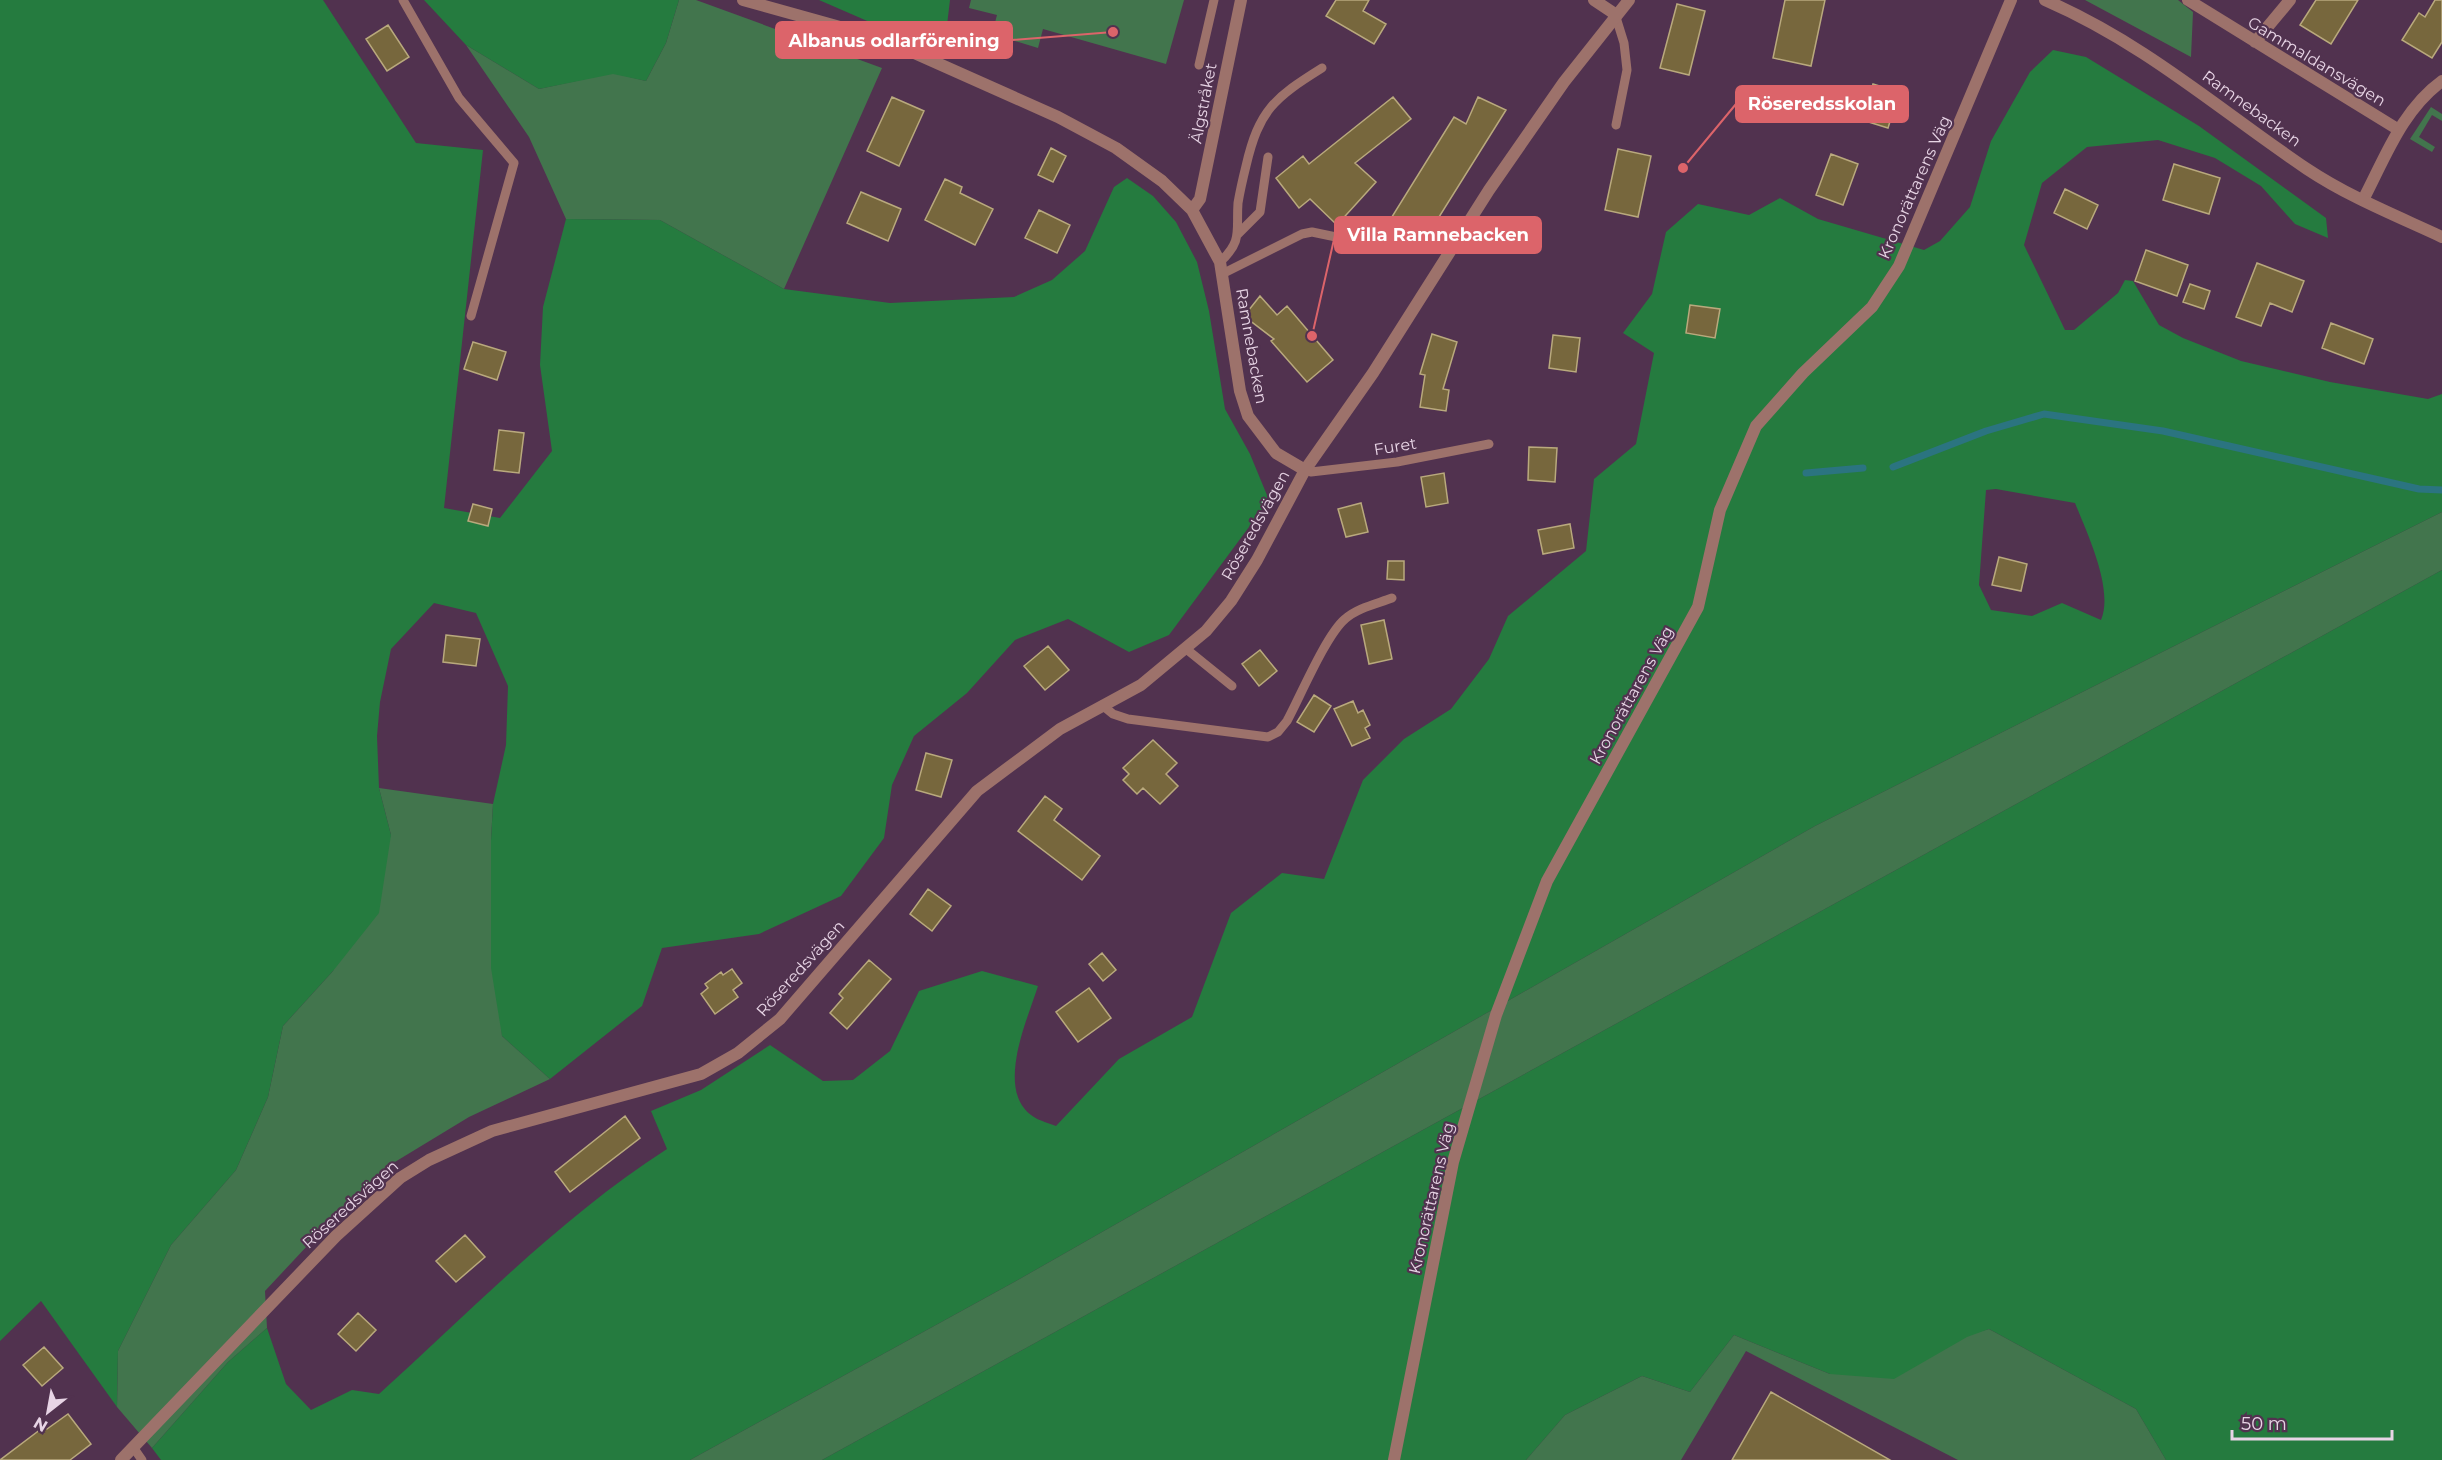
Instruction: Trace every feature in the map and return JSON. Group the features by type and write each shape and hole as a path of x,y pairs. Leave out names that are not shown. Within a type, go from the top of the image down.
{"street":[{"name":"Ramnebacken","path":"743,0 883,39 1058,117 1116,148 1162,181 1192,210 1221,268 1240,391 1248,416 1276,453 1305,470"},
{"name":"Älgstråket","path":"1192,210 1200,199 1241,0"},
{"path":"1594,0 1615,14"},
{"path":"1305,470 1373,373 1489,190 1564,82 1615,14 1629,0"},
{"name":"Kronorättarens Väg","path":"1394,1460 1452,1162 1496,1015 1547,881 1698,606 1720,510 1756,426 1803,373 1872,307 1899,266 2011,0"},
{"name":"Ramnebacken","path":"2046,0 2113,33 2160,62 2308,169 2362,200 2442,237"},
{"name":"Gammaldansvägen","path":"2188,0 2399,130"},
{"path":"2255,42 2290,0"},
{"path":"2362,200 2399,130 2415,106 2442,81"},
{"name":"Röseredsvägen","path":"121,1460 336,1236 400,1178 429,1160 482,1136 528,1119 636,1094 701,1074 738,1053 780,1019 978,791 1060,729 1141,685 1206,630 1231,602 1257,560 1305,470"}],"lane":[{"path":"403,0 459,98 514,163 471,316"},
{"path":"1199,65 1214,0"},
{"path":"1615,14 1624,43 1627,70 1616,125"},
{"path":"1221,268 1233,249 1237,235 1239,201 1255,133 1261,118 1288,89 1322,68"},
{"path":"1237,235 1260,212 1269,157"},
{"path":"1221,268 1302,234 1312,232 1336,237"},
{"name":"Furet","path":"1305,470 1311,472 1397,462 1489,444"},
{"path":"1102,705 1113,714 1128,719 1268,737 1278,732 1287,722 1333,634 1344,620 1358,610 1392,598"},
{"path":"1185,648 1232,686"},
{"path":"133,1447 142,1460"}],"green space":[{"path":"0,0 323,0 416,143 483,150 444,508 500,518 552,451 540,365 543,307 566,219 660,220 784,289 890,303 1014,297 1052,280 1085,251 1114,187 1127,178 1153,196 1176,222 1197,262 1209,311 1225,409 1250,454 1269,500 1169,635 1129,652 1068,619 1015,640 967,693 914,736 892,785 884,838 841,896 759,934 662,948 642,1006 550,1079 502,1036 491,968 493,804 506,745 508,686 476,613 434,603 391,649 380,702 377,736 379,788 391,835 379,913 333,971 283,1026 268,1097 236,1170 171,1245 118,1351 117,1407 41,1301 0,1341"},
{"path":"424,0 679,0 666,43 646,81 613,74 539,89 466,45"},
{"path":"679,0 696,0 882,68 784,289 660,220 566,219 529,137 466,45 539,89 613,73 646,81 666,43"},
{"path":"819,0 950,0 947,25 934,50"},
{"path":"971,0 1184,0 1166,64 1043,29 1038,48 992,34 997,15 969,8"},
{"path":"2085,0 2178,0 2193,12 2191,57"},
{"path":"2053,50 2086,57 2199,126 2326,218 2328,238 2295,224 2261,186 2215,158 2158,140 2087,147 2042,183 2024,245 2065,330 2074,330 2118,293 2125,280 2133,281 2159,325 2183,338 2241,361 2330,382 2428,399 2442,394 2442,512 1815,826 1016,1281 690,1460 161,1460 152,1448 228,1362 267,1328 286,1384 311,1410 352,1390 379,1394 554,1234 590,1204 667,1149 651,1111 701,1090 770,1045 823,1081 853,1080 890,1051 919,991 982,971 1038,986 1017,1055 1016,1091 1022,1106 1034,1117 1056,1126 1119,1059 1192,1017 1231,913 1282,873 1324,879 1363,780 1404,739 1451,709 1489,659 1508,616 1586,551 1594,479 1636,444 1654,353 1623,333 1652,294 1666,232 1698,204 1749,215 1780,198 1818,219 1924,250 1940,241 1970,207 1991,141 2030,72","holes":["1996,489 2075,503 2102,577 2104,607 2101,620 2062,603 2032,616 1991,610 1979,585 1986,490"]},
{"path":"2431,107 2442,114 2442,121 2432,115 2419,137 2435,147 2432,152 2410,139"},
{"path":"2442,512 2442,570 822,1460 690,1460 1016,1281 1815,826"},
{"path":"2442,570 2442,1460 2166,1460 2136,1409 1989,1329 1967,1337 1894,1379 1830,1374 1734,1335 1690,1392 1642,1376 1565,1415 1526,1460 822,1460"},
{"path":"379,788 493,804 491,840 502,1036 550,1079 469,1117 385,1168 336,1215 265,1291 267,1328 228,1362 152,1448 117,1407 118,1351 171,1245 236,1170 268,1097 283,1026 333,971 391,835"},
{"path":"1989,1329 2136,1409 2166,1460 1958,1460 1746,1351 1681,1460 1526,1460 1565,1415 1642,1376 1690,1392 1734,1335 1830,1374"}],"building":[{"path":"1336,0 1369,0 1363,11 1386,24 1374,44 1326,16"},
{"path":"1785,0 1825,0 1811,66 1773,58"},
{"path":"2316,0 2358,0 2331,44 2300,25"},
{"path":"2435,0 2442,0 2442,42 2432,58 2402,40 2419,13 2425,17"},
{"path":"1677,4 1705,11 1689,75 1660,68"},
{"path":"388,25 409,57 387,71 366,39"},
{"path":"1873,84 1899,92 1888,128 1862,120"},
{"path":"892,97 924,111 899,166 867,151"},
{"path":"1393,97 1411,119 1355,163 1376,182 1337,225 1310,199 1299,208 1276,178 1303,156 1309,164"},
{"path":"1478,97 1506,110 1419,249 1385,228 1454,117 1466,124"},
{"path":"1051,148 1066,156 1053,182 1038,175"},
{"path":"1618,149 1651,156 1638,217 1605,210"},
{"path":"1831,154 1858,164 1843,205 1816,195"},
{"path":"2174,164 2220,178 2209,214 2163,200"},
{"path":"945,179 962,187 960,193 993,209 975,245 925,220"},
{"path":"2065,189 2098,205 2087,229 2054,213"},
{"path":"861,192 901,209 888,241 847,223"},
{"path":"1039,210 1070,225 1057,253 1025,238"},
{"path":"2146,250 2188,265 2177,296 2135,281"},
{"path":"2257,263 2304,281 2292,312 2270,303 2261,326 2236,317"},
{"path":"2190,284 2210,291 2204,309 2183,302"},
{"path":"1260,296 1277,315 1287,306 1333,360 1307,382 1271,341 1274,339 1244,316"},
{"path":"1690,305 1720,309 1715,338 1686,333"},
{"path":"2331,323 2373,339 2364,364 2322,348"},
{"path":"1432,334 1457,342 1443,389 1449,390 1446,411 1420,407 1425,375 1420,374"},
{"path":"1553,335 1580,338 1576,372 1549,368"},
{"path":"473,342 506,352 497,380 464,369"},
{"path":"499,430 524,433 519,473 494,470"},
{"path":"1529,447 1557,448 1555,482 1528,480"},
{"path":"1444,473 1448,503 1426,507 1421,477"},
{"path":"1361,503 1368,532 1346,537 1338,509"},
{"path":"473,504 492,509 488,526 468,521"},
{"path":"1570,524 1574,548 1543,554 1538,530"},
{"path":"1999,557 2027,564 2021,591 1992,585"},
{"path":"1388,561 1404,561 1404,580 1387,579"},
{"path":"1384,620 1392,659 1369,664 1361,625"},
{"path":"446,635 480,639 476,666 443,662"},
{"path":"1048,646 1069,670 1045,690 1024,666"},
{"path":"1260,650 1277,671 1259,686 1242,664"},
{"path":"1314,695 1331,706 1314,732 1297,722"},
{"path":"1353,701 1358,713 1363,710 1370,725 1365,728 1370,738 1352,746 1334,709"},
{"path":"1153,740 1177,763 1166,774 1178,786 1160,804 1143,788 1137,794 1123,780 1129,774 1123,768"},
{"path":"926,753 952,760 941,797 916,790"},
{"path":"1045,796 1062,809 1054,820 1100,856 1082,880 1018,831"},
{"path":"928,889 951,906 932,931 910,914"},
{"path":"1102,953 1116,970 1103,981 1089,964"},
{"path":"869,960 891,979 847,1029 830,1013 843,998 839,994"},
{"path":"732,969 742,983 733,990 738,997 715,1014 701,994 708,988 705,984 721,972 723,975"},
{"path":"1089,988 1111,1018 1078,1042 1056,1012"},
{"path":"625,1116 640,1138 570,1192 555,1172"},
{"path":"465,1235 485,1257 456,1282 436,1261"},
{"path":"358,1313 376,1330 356,1351 338,1334"},
{"path":"44,1347 63,1368 42,1386 23,1365"},
{"path":"1771,1392 1890,1460 1732,1460"},
{"path":"68,1414 91,1444 70,1460 0,1460 45,1426 47,1429"}],"waterway":[{"path":"1893,467 1986,431 2044,414 2163,431 2419,489 2442,490"},
{"path":"1806,473 1863,468"}],"place":[{"name":"Albanus odlarförening","path":"1113,32"},
{"name":"Röseredsskolan","path":"1683,168"},
{"name":"Villa Ramnebacken","path":"1312,336"}]}
